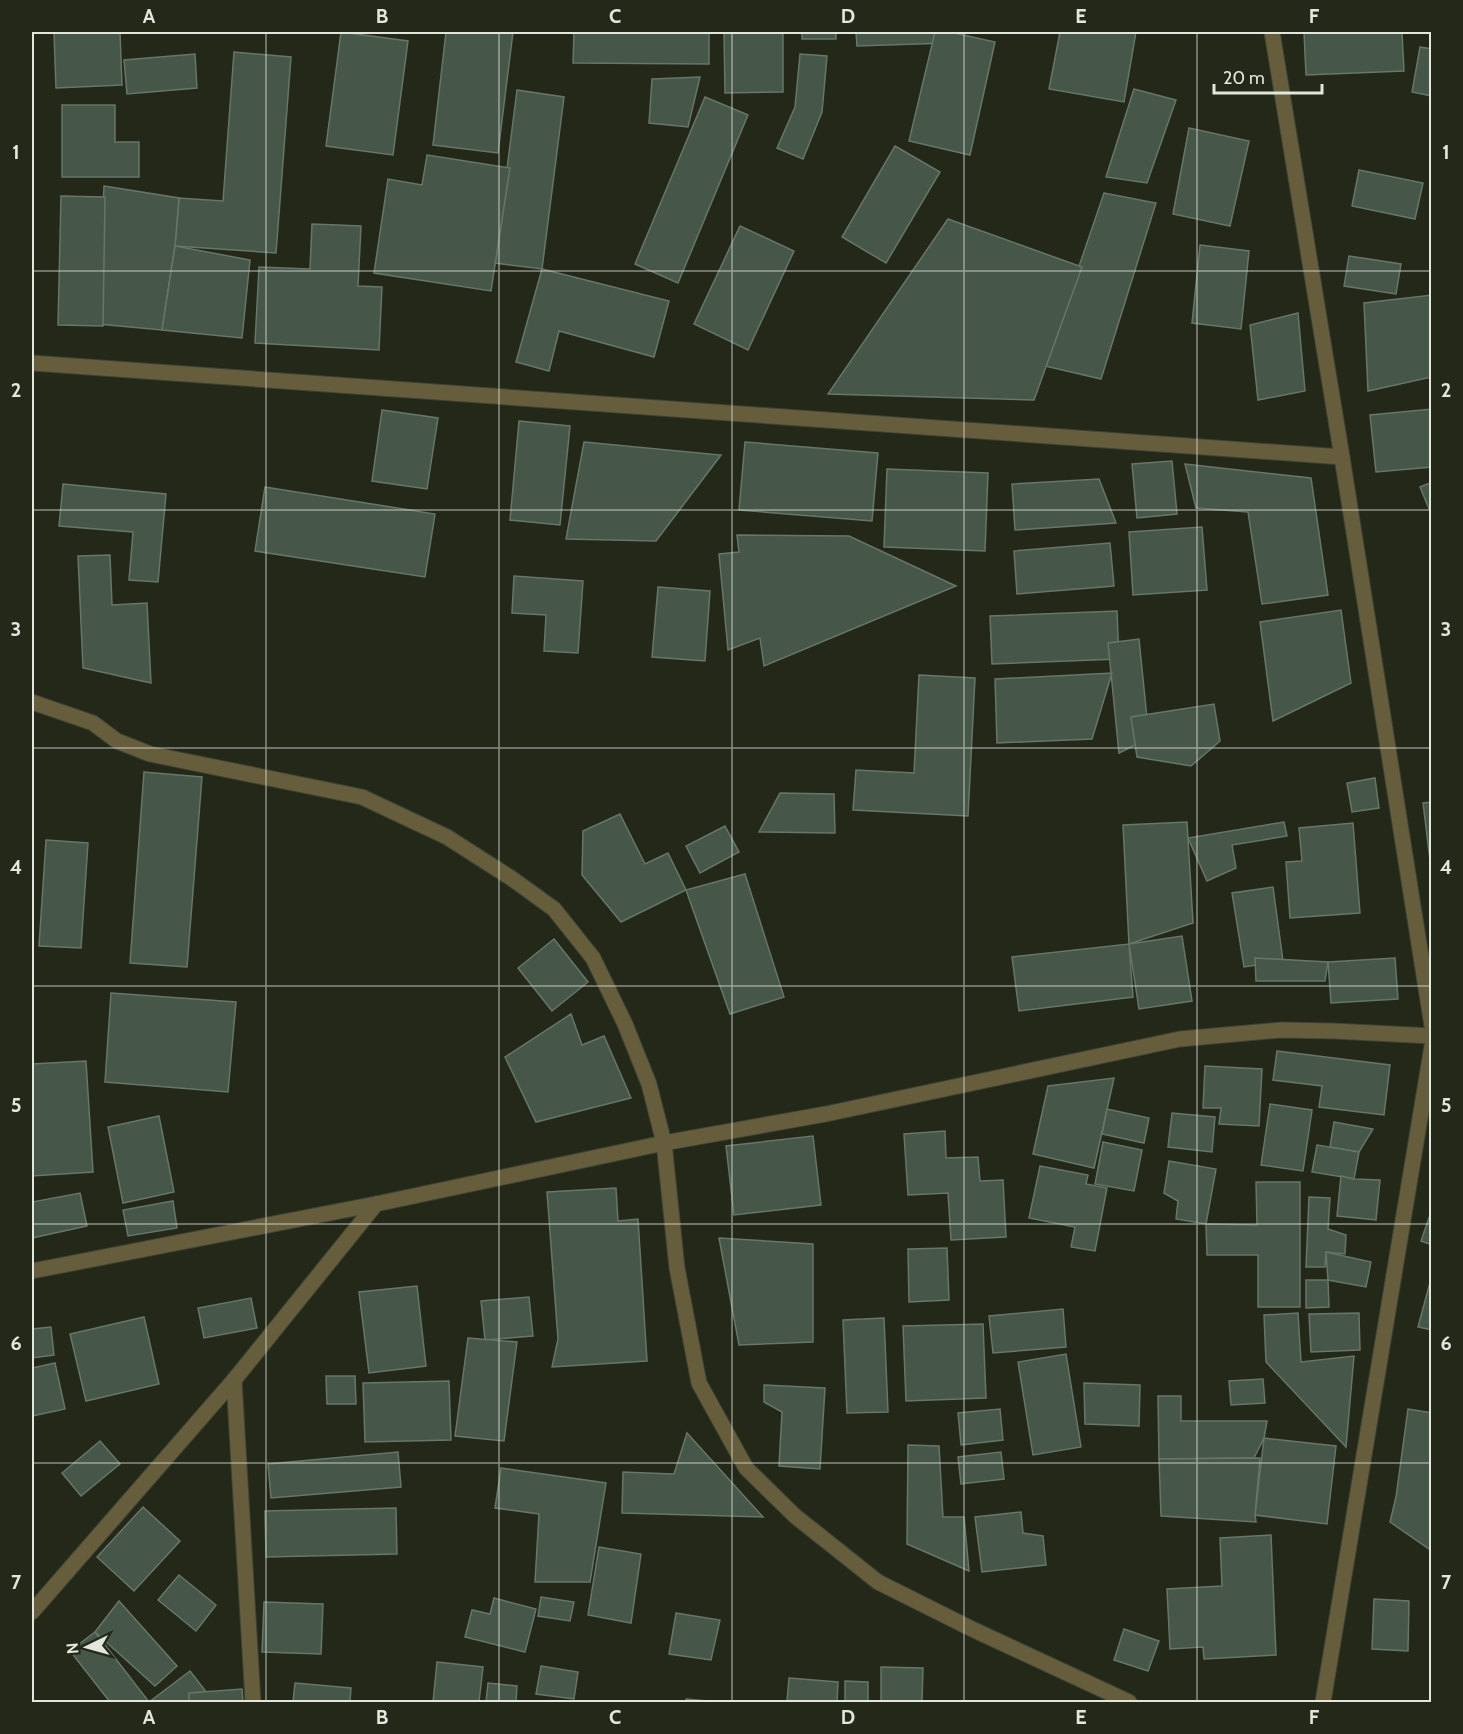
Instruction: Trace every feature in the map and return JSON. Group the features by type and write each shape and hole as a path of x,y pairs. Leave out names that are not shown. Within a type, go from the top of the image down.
{"street":[{"path":"1272,32 1342,457 1431,1026"},
{"path":"32,363 1342,457"},
{"path":"32,702 93,723 117,741 150,754 362,797 447,837 554,909 593,958 625,1024 649,1083 664,1143 677,1268 699,1383 746,1468 795,1516 878,1582 972,1629 1129,1702"},
{"path":"32,1271 376,1204 664,1143 826,1114 1180,1039 1281,1030 1431,1036"},
{"path":"1323,1702 1431,1047"},
{"path":"32,1612 234,1380 376,1204"},
{"path":"234,1380 253,1702"}],"building":[{"path":"54,32 120,32 122,85 56,88"},
{"path":"341,32 408,41 393,155 326,146"},
{"path":"446,32 513,32 498,153 433,145"},
{"path":"574,32 709,32 709,64 573,63"},
{"path":"724,32 783,32 783,92 725,93"},
{"path":"802,32 836,32 836,39 802,39"},
{"path":"856,32 946,32 947,43 857,46"},
{"path":"935,32 950,32 995,42 970,155 909,141"},
{"path":"1060,32 1136,32 1124,102 1049,89"},
{"path":"1304,32 1402,32 1404,71 1306,75"},
{"path":"1420,47 1432,49 1432,96 1412,92"},
{"path":"234,52 291,57 276,253 175,246 179,198 223,201"},
{"path":"195,54 197,88 127,94 124,60"},
{"path":"800,54 827,56 822,112 803,159 777,148 795,107"},
{"path":"700,77 688,127 649,123 652,79"},
{"path":"1134,89 1176,100 1147,183 1106,177"},
{"path":"517,90 564,97 542,269 495,263"},
{"path":"705,97 748,115 678,283 635,264"},
{"path":"62,105 115,105 115,142 139,142 139,177 62,177"},
{"path":"1189,128 1249,141 1230,226 1173,214"},
{"path":"895,146 940,172 886,263 842,237"},
{"path":"427,155 510,168 491,291 374,273 388,179 422,185"},
{"path":"1359,170 1423,183 1415,219 1352,206"},
{"path":"104,186 179,198 175,246 162,330 98,324"},
{"path":"1104,193 1156,203 1101,379 1045,366"},
{"path":"61,196 105,197 103,326 58,325"},
{"path":"948,219 1082,267 1034,400 828,394"},
{"path":"312,224 361,226 358,286 382,287 379,350 255,343 259,267 310,269"},
{"path":"740,226 794,251 748,350 694,324"},
{"path":"1200,245 1249,251 1241,329 1192,323"},
{"path":"175,246 250,260 242,338 162,330"},
{"path":"1349,256 1401,264 1396,294 1344,286"},
{"path":"542,269 669,301 654,357 559,331 549,371 516,362"},
{"path":"1432,295 1432,377 1368,391 1364,303"},
{"path":"1298,313 1305,391 1258,400 1250,325"},
{"path":"1432,409 1432,467 1376,472 1370,415"},
{"path":"382,410 438,418 427,489 372,481"},
{"path":"519,421 570,426 560,525 510,520"},
{"path":"584,442 721,455 656,541 566,539"},
{"path":"745,442 878,453 872,521 739,510"},
{"path":"1172,461 1177,514 1137,518 1132,464"},
{"path":"1185,464 1311,478 1328,595 1262,604 1248,512 1196,508"},
{"path":"887,469 988,473 985,551 884,547"},
{"path":"1099,479 1116,523 1015,530 1012,484"},
{"path":"1432,482 1432,516 1420,487"},
{"path":"63,484 166,494 158,582 129,580 133,532 59,526"},
{"path":"265,487 435,514 425,577 255,551"},
{"path":"1202,527 1207,590 1133,595 1129,532"},
{"path":"737,535 849,536 956,586 764,666 760,638 728,650 719,554 739,552"},
{"path":"1110,543 1114,586 1017,594 1014,551"},
{"path":"110,555 112,605 147,603 151,683 83,668 78,556"},
{"path":"514,576 583,581 578,653 544,651 546,615 512,613"},
{"path":"658,587 710,591 705,661 652,657"},
{"path":"1341,610 1351,683 1273,721 1260,622"},
{"path":"1117,611 1119,659 992,664 990,616"},
{"path":"1139,639 1149,738 1119,753 1108,643"},
{"path":"1112,673 1092,739 997,743 995,679"},
{"path":"919,675 975,678 968,816 853,810 856,770 914,773"},
{"path":"1214,704 1220,741 1191,766 1137,757 1131,717"},
{"path":"144,772 202,777 187,967 130,963"},
{"path":"1375,778 1379,808 1352,812 1347,783"},
{"path":"780,793 834,794 835,833 759,832"},
{"path":"1432,802 1432,860 1430,860 1423,803"},
{"path":"620,814 645,864 668,853 686,890 621,922 582,875 583,831"},
{"path":"1187,822 1193,923 1129,944 1123,825"},
{"path":"1284,822 1287,836 1232,845 1236,868 1207,881 1188,838"},
{"path":"1353,823 1360,913 1290,918 1286,862 1302,861 1299,828"},
{"path":"725,826 739,852 700,873 686,846"},
{"path":"46,840 88,843 81,948 39,946"},
{"path":"745,874 784,997 730,1014 686,890"},
{"path":"1273,887 1283,961 1244,967 1232,893"},
{"path":"1182,936 1192,1001 1139,1009 1129,944"},
{"path":"554,939 588,982 552,1011 518,968"},
{"path":"1129,944 1133,997 1019,1011 1012,957"},
{"path":"1255,958 1328,962 1325,981 1256,981"},
{"path":"1395,958 1398,999 1331,1003 1328,962"},
{"path":"111,993 236,1002 228,1092 105,1082"},
{"path":"571,1014 582,1045 604,1036 631,1098 536,1122 505,1057"},
{"path":"1277,1051 1390,1065 1384,1115 1319,1107 1322,1086 1273,1080"},
{"path":"86,1061 93,1172 32,1176 32,1064"},
{"path":"1205,1066 1262,1069 1259,1126 1219,1124 1221,1108 1203,1108"},
{"path":"1114,1078 1094,1168 1033,1154 1048,1086"},
{"path":"1270,1104 1312,1110 1303,1171 1261,1165"},
{"path":"1107,1109 1149,1118 1144,1143 1102,1134"},
{"path":"1172,1113 1215,1117 1212,1152 1168,1147"},
{"path":"159,1116 174,1192 123,1203 108,1127"},
{"path":"1334,1122 1373,1129 1359,1152 1330,1147"},
{"path":"945,1131 946,1158 978,1157 980,1181 1003,1180 1006,1237 951,1240 948,1193 908,1195 904,1134"},
{"path":"813,1136 821,1205 734,1215 726,1146"},
{"path":"1103,1142 1142,1150 1134,1191 1095,1184"},
{"path":"1317,1145 1359,1152 1354,1179 1312,1172"},
{"path":"1169,1161 1216,1169 1206,1224 1176,1219 1178,1201 1164,1193"},
{"path":"1040,1166 1088,1175 1086,1184 1107,1188 1095,1251 1071,1247 1075,1227 1029,1218"},
{"path":"1341,1176 1380,1180 1376,1220 1337,1216"},
{"path":"1256,1182 1300,1182 1300,1307 1258,1307 1258,1255 1207,1255 1206,1224 1257,1225"},
{"path":"616,1188 618,1221 638,1219 647,1361 552,1367 558,1339 547,1192"},
{"path":"80,1193 87,1226 32,1238 32,1202"},
{"path":"1309,1197 1330,1198 1328,1229 1346,1235 1345,1254 1326,1252 1325,1267 1306,1267"},
{"path":"173,1201 177,1228 128,1236 123,1210"},
{"path":"1432,1209 1432,1245 1421,1241"},
{"path":"719,1238 813,1244 813,1342 739,1345"},
{"path":"947,1248 949,1300 909,1302 908,1249"},
{"path":"1326,1252 1371,1262 1366,1287 1328,1280"},
{"path":"1432,1275 1432,1330 1418,1327"},
{"path":"1306,1280 1328,1280 1329,1307 1306,1308"},
{"path":"417,1286 426,1366 369,1373 359,1292"},
{"path":"529,1297 533,1336 485,1340 481,1301"},
{"path":"251,1298 257,1328 204,1338 198,1308"},
{"path":"1063,1309 1066,1347 993,1353 989,1316"},
{"path":"1298,1313 1301,1362 1354,1356 1346,1447 1266,1362 1264,1315"},
{"path":"1359,1313 1360,1350 1311,1352 1309,1314"},
{"path":"144,1317 159,1384 86,1401 70,1334"},
{"path":"884,1318 888,1412 847,1413 843,1320"},
{"path":"983,1324 986,1398 906,1401 903,1326"},
{"path":"51,1327 54,1355 32,1358 32,1329"},
{"path":"468,1338 517,1342 504,1441 455,1436"},
{"path":"1066,1354 1081,1447 1033,1455 1018,1362"},
{"path":"55,1363 65,1409 32,1416 32,1368"},
{"path":"326,1376 355,1376 356,1404 327,1404"},
{"path":"1263,1379 1265,1403 1231,1405 1229,1381"},
{"path":"449,1381 451,1440 365,1442 363,1383"},
{"path":"1084,1383 1140,1385 1139,1426 1085,1424"},
{"path":"764,1385 825,1388 820,1469 779,1466 782,1412 764,1402"},
{"path":"1158,1396 1181,1396 1181,1421 1267,1421 1264,1438 1254,1458 1159,1459"},
{"path":"1000,1409 1003,1440 961,1445 958,1413"},
{"path":"1408,1409 1432,1413 1432,1551 1390,1522 1396,1497"},
{"path":"687,1433 763,1517 622,1513 623,1472 674,1474"},
{"path":"1264,1438 1336,1446 1327,1524 1255,1515"},
{"path":"100,1441 120,1464 81,1496 62,1473"},
{"path":"908,1445 939,1446 943,1517 964,1517 969,1571 907,1544"},
{"path":"398,1452 401,1487 271,1498 268,1464"},
{"path":"1001,1452 1004,1479 961,1484 958,1457"},
{"path":"1260,1458 1256,1522 1161,1516 1159,1459"},
{"path":"501,1468 606,1483 590,1582 535,1582 539,1514 495,1508"},
{"path":"143,1507 180,1541 134,1591 97,1557"},
{"path":"396,1508 397,1554 266,1557 265,1511"},
{"path":"1021,1512 1023,1533 1043,1536 1046,1565 982,1572 975,1517"},
{"path":"1271,1535 1276,1655 1204,1659 1203,1647 1170,1649 1167,1589 1222,1586 1220,1538"},
{"path":"599,1547 641,1554 631,1623 588,1615"},
{"path":"179,1575 216,1605 196,1631 158,1600"},
{"path":"541,1597 574,1602 570,1621 538,1616"},
{"path":"494,1598 536,1609 525,1652 465,1637 472,1610 490,1614"},
{"path":"1374,1599 1409,1601 1408,1651 1372,1649"},
{"path":"119,1601 177,1666 155,1686 95,1632"},
{"path":"264,1602 323,1604 321,1654 262,1652"},
{"path":"676,1613 720,1620 711,1660 669,1654"},
{"path":"1124,1629 1159,1641 1148,1671 1114,1660"},
{"path":"95,1632 149,1702 110,1702 70,1651"},
{"path":"437,1662 483,1667 479,1702 433,1702"},
{"path":"541,1666 578,1672 574,1699 536,1694"},
{"path":"881,1667 923,1668 922,1702 881,1702"},
{"path":"190,1671 214,1702 149,1702"},
{"path":"789,1678 838,1682 837,1702 787,1702"},
{"path":"845,1681 868,1682 868,1702 845,1702"},
{"path":"295,1683 351,1688 350,1702 293,1702"},
{"path":"488,1683 517,1686 516,1702 486,1702"},
{"path":"242,1689 243,1702 189,1702 189,1693"},
{"path":"686,1699 719,1702 686,1702"}]}
